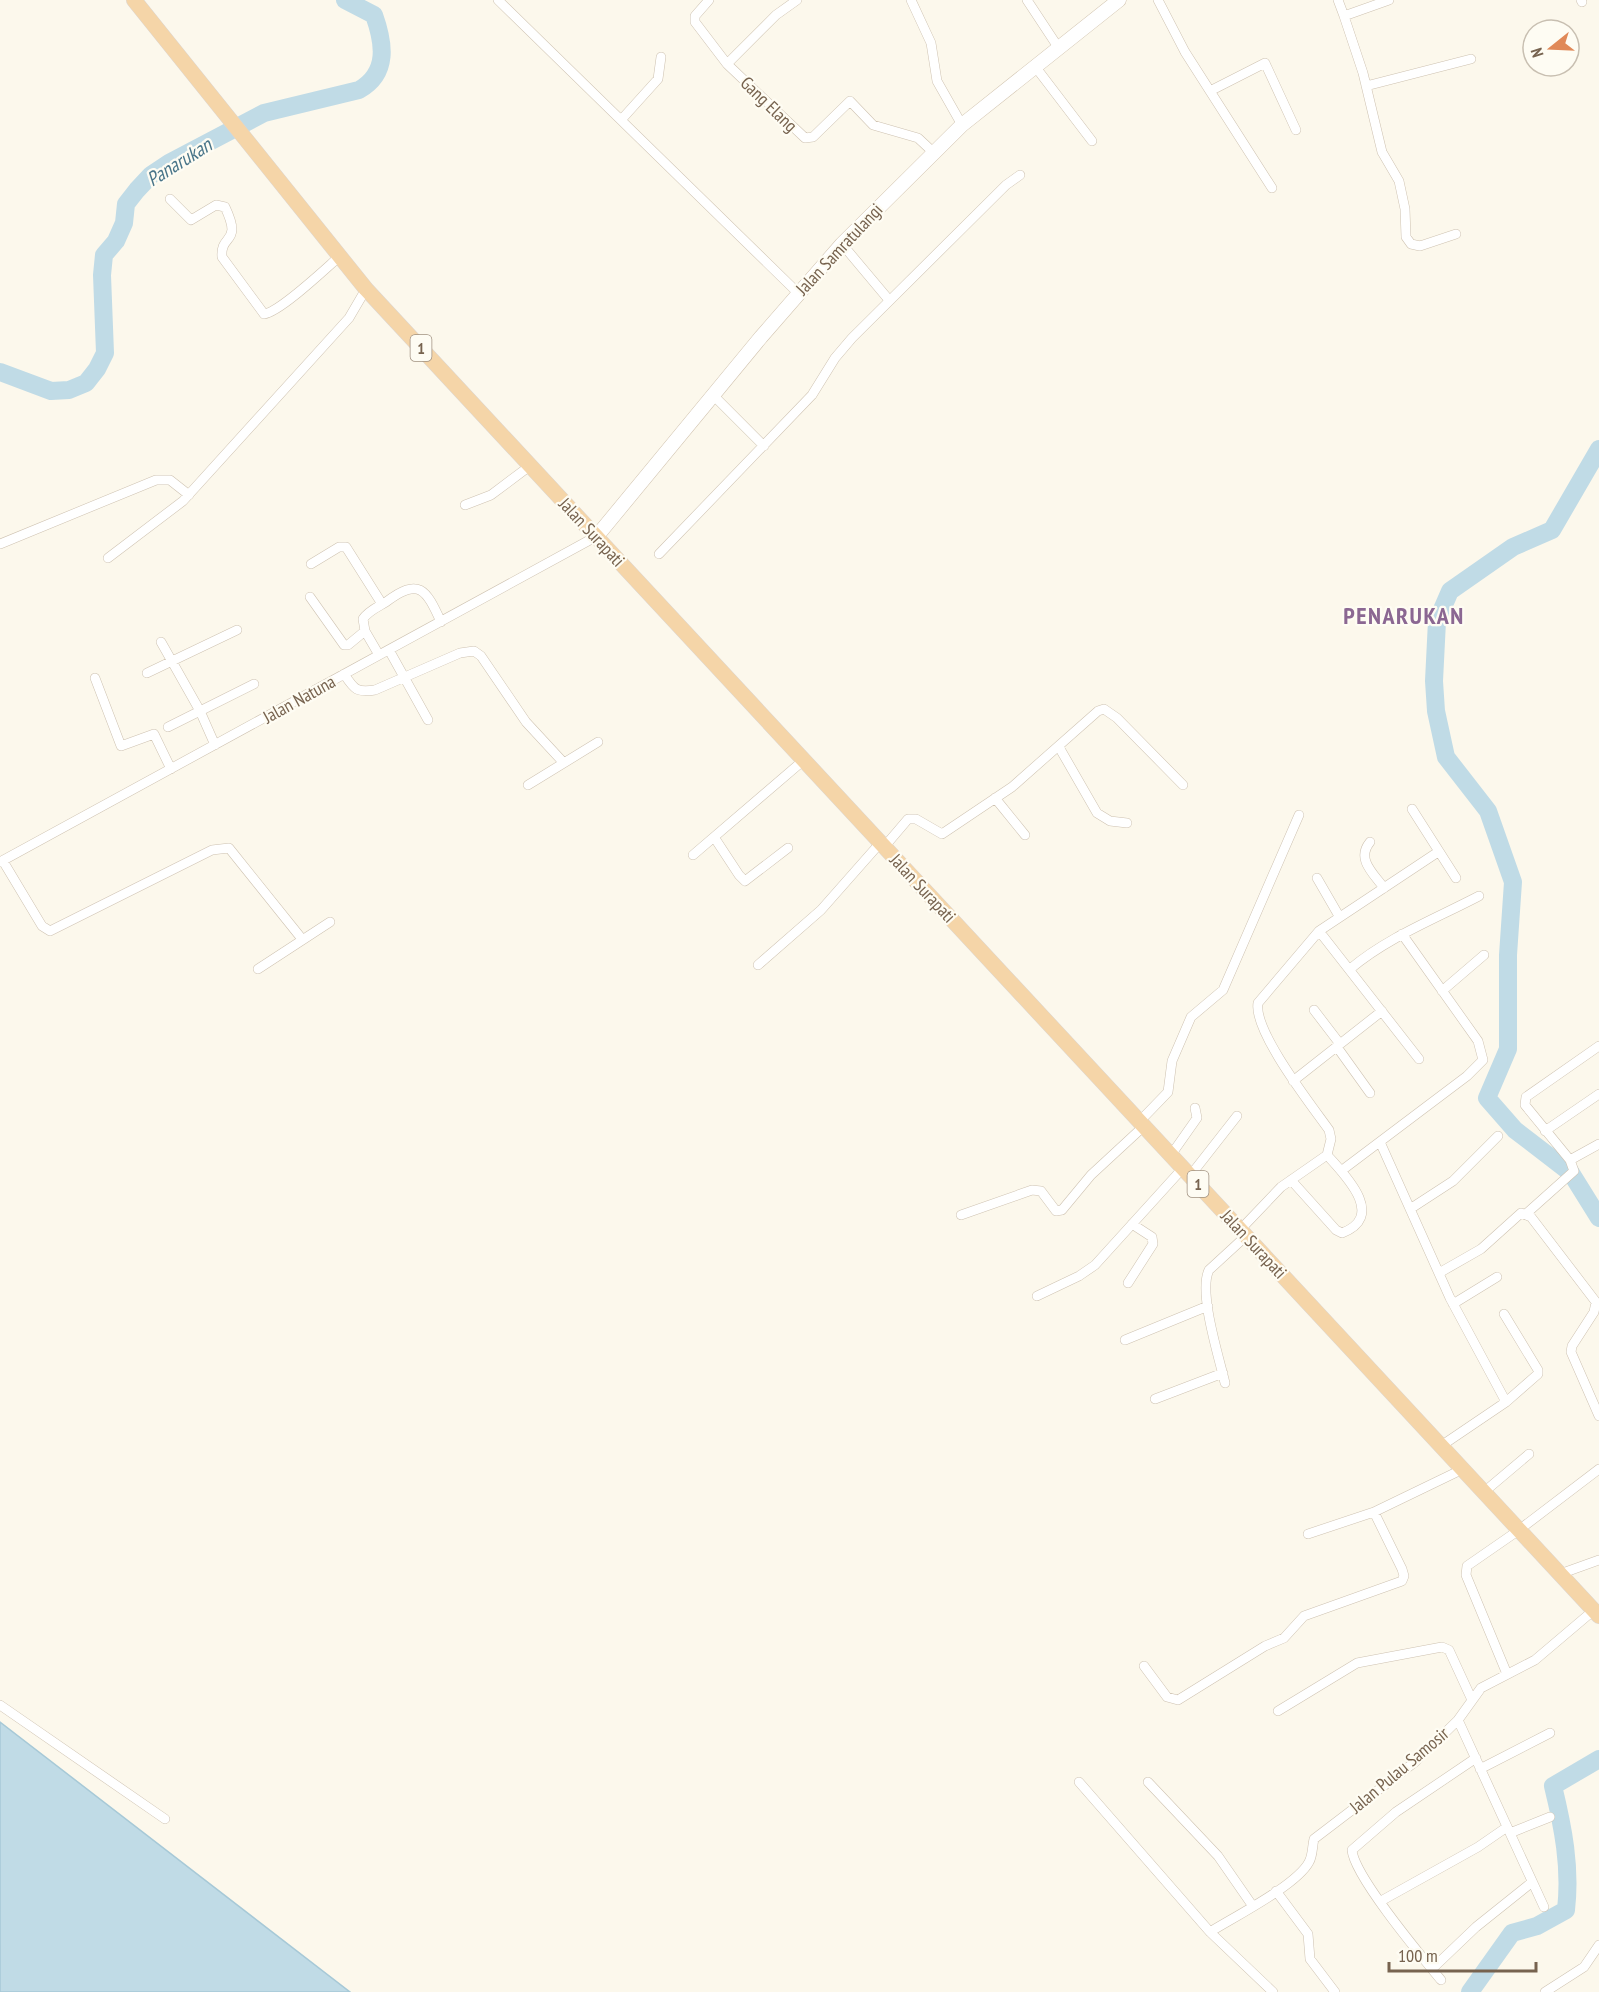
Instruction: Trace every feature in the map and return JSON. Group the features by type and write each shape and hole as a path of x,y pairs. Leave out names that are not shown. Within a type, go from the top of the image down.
{"highway":[{"name":"Jalan Surapati","path":"134,0 366,289 1596,1613"}],"main road":[{"name":"Jalan Samratulangi","path":"597,536 798,293 842,244 962,125 1034,65 1119,0"}],"street":[{"path":"498,0 798,293"},
{"name":"Gang Elang","path":"709,0 694,21 727,64 805,138 813,137 850,101 873,125 918,138 933,152"},
{"path":"727,64 776,15 797,0"},
{"path":"911,0 931,43 937,81 962,125"},
{"path":"1028,0 1058,47"},
{"path":"1158,0 1185,52 1272,188"},
{"path":"1338,0 1366,86 1382,152 1399,181 1408,241 1420,246 1456,234"},
{"path":"1344,16 1389,0"},
{"path":"621,120 658,79 661,57"},
{"path":"1366,86 1471,59"},
{"path":"1210,91 1265,63 1296,130"},
{"path":"1034,65 1092,141"},
{"path":"659,554 812,395 835,358 852,338 1006,185 1020,176"},
{"path":"170,199 191,220 216,205 225,207 233,228 232,235 223,248 222,257 264,314 271,313 340,256"},
{"path":"842,244 890,300"},
{"path":"108,558 189,495 349,318 366,289"},
{"path":"713,395 764,446"},
{"path":"465,505 491,495 531,465"},
{"path":"0,544 156,480 170,480 189,495"},
{"name":"Jalan Natuna","path":"1,862 597,536"},
{"path":"311,564 339,547 346,547 382,604"},
{"path":"379,655 365,632 363,619 365,615 403,589 420,589 431,600 441,622"},
{"path":"310,597 344,645 348,645 365,632"},
{"path":"147,674 237,630"},
{"path":"161,642 200,711 215,745"},
{"path":"389,650 428,720"},
{"path":"344,674 353,688 361,693 403,678 460,653 469,651 477,653 526,722 563,762"},
{"path":"95,678 121,746 154,734 171,769"},
{"path":"168,727 254,684"},
{"path":"758,965 821,910 908,819 916,819 939,834 945,833 995,798 1059,747 1098,711 1109,710 1183,785"},
{"path":"528,785 598,742"},
{"path":"1059,747 1097,813 1110,821 1126,823"},
{"path":"693,855 805,759"},
{"path":"995,798 1025,835"},
{"path":"1412,809 1456,878"},
{"path":"961,1215 1032,1190 1041,1191 1056,1211 1062,1210 1091,1174 1142,1124 1168,1092 1172,1061 1191,1017 1223,990 1299,815"},
{"path":"714,837 745,881 788,848"},
{"path":"1370,842 1363,852 1363,858 1384,888"},
{"path":"1,862 42,926 50,931 212,850 229,848 302,939"},
{"path":"1155,1399 1224,1378 1205,1287 1209,1270 1291,1180 1327,1155 1331,1139 1329,1130 1293,1081 1264,1027 1257,1005 1319,931 1438,852"},
{"path":"1317,878 1339,916"},
{"path":"1350,969 1364,956 1402,934 1479,896"},
{"path":"258,969 330,922"},
{"path":"1319,931 1419,1059"},
{"path":"1341,1172 1467,1076 1483,1060 1478,1041 1402,934"},
{"path":"1442,991 1484,955"},
{"path":"1314,1010 1370,1093"},
{"path":"1293,1081 1382,1011"},
{"path":"1439,1273 1481,1249 1521,1213 1527,1213 1574,1171 1570,1161 1525,1105 1526,1097 1599,1046"},
{"path":"1545,1131 1599,1094"},
{"path":"1171,1155 1197,1118 1195,1108"},
{"path":"1037,1296 1095,1265 1132,1224 1187,1172 1237,1116"},
{"path":"1410,1209 1453,1181 1498,1136"},
{"path":"1380,1142 1453,1304 1506,1402"},
{"path":"1570,1161 1599,1143"},
{"path":"1291,1180 1336,1230 1342,1233 1357,1220 1362,1207 1359,1194 1327,1155"},
{"path":"1527,1213 1596,1302 1594,1312 1572,1346 1571,1352 1599,1416"},
{"path":"1128,1283 1153,1245 1152,1237 1132,1224"},
{"path":"1453,1304 1497,1277"},
{"path":"1125,1340 1208,1306"},
{"path":"1441,1446 1506,1402 1534,1380 1538,1372 1504,1314"},
{"path":"1484,1492 1529,1454"},
{"path":"1308,1534 1374,1512 1462,1469"},
{"path":"1507,1674 1465,1570 1470,1563 1519,1530 1599,1469"},
{"path":"1144,1666 1167,1697 1178,1700 1265,1646 1284,1638 1300,1618 1402,1581 1404,1576 1402,1569 1374,1512"},
{"path":"1560,1574 1599,1560"},
{"name":"Jalan Pulau Samosir","path":"1210,1932 1276,1891 1310,1862 1317,1836 1415,1762 1458,1720 1481,1688 1535,1660 1596,1613"},
{"path":"1278,1711 1357,1663 1442,1647 1449,1650 1472,1700"},
{"path":"0,1705 165,1819"},
{"path":"1458,1720 1544,1907"},
{"path":"1480,1769 1550,1733"},
{"path":"1442,1980 1400,1929 1359,1869 1352,1854 1352,1848 1412,1800 1476,1758"},
{"path":"1079,1782 1210,1932 1273,1992"},
{"path":"1148,1782 1218,1856 1252,1905"},
{"path":"1381,1901 1508,1830 1550,1817"},
{"path":"1432,1969 1476,1927 1531,1883"},
{"path":"1276,1891 1308,1934 1310,1959 1335,1992"},
{"path":"1545,1992 1584,1967 1599,1945"}],"water":[{"path":"0,1722 350,1992 0,1992"}],"waterway":[{"name":"Panarukan","path":"0,372 51,391 69,390 86,383 97,369 105,353 102,275 104,255 116,241 124,223 126,204 151,175 169,163 264,113 359,90 369,83 380,66 382,57 380,36 374,15 345,0"},
{"path":"1599,449 1552,530 1513,547 1450,591 1437,621 1434,681 1436,711 1446,757 1488,811 1513,882 1508,955 1508,1049 1487,1098 1515,1130 1571,1173 1599,1218"},
{"path":"1470,1992 1512,1933 1537,1926 1566,1910 1565,1847 1553,1786 1599,1759"}],"district":[{"name":"PENARUKAN","path":"1404,615"}]}
